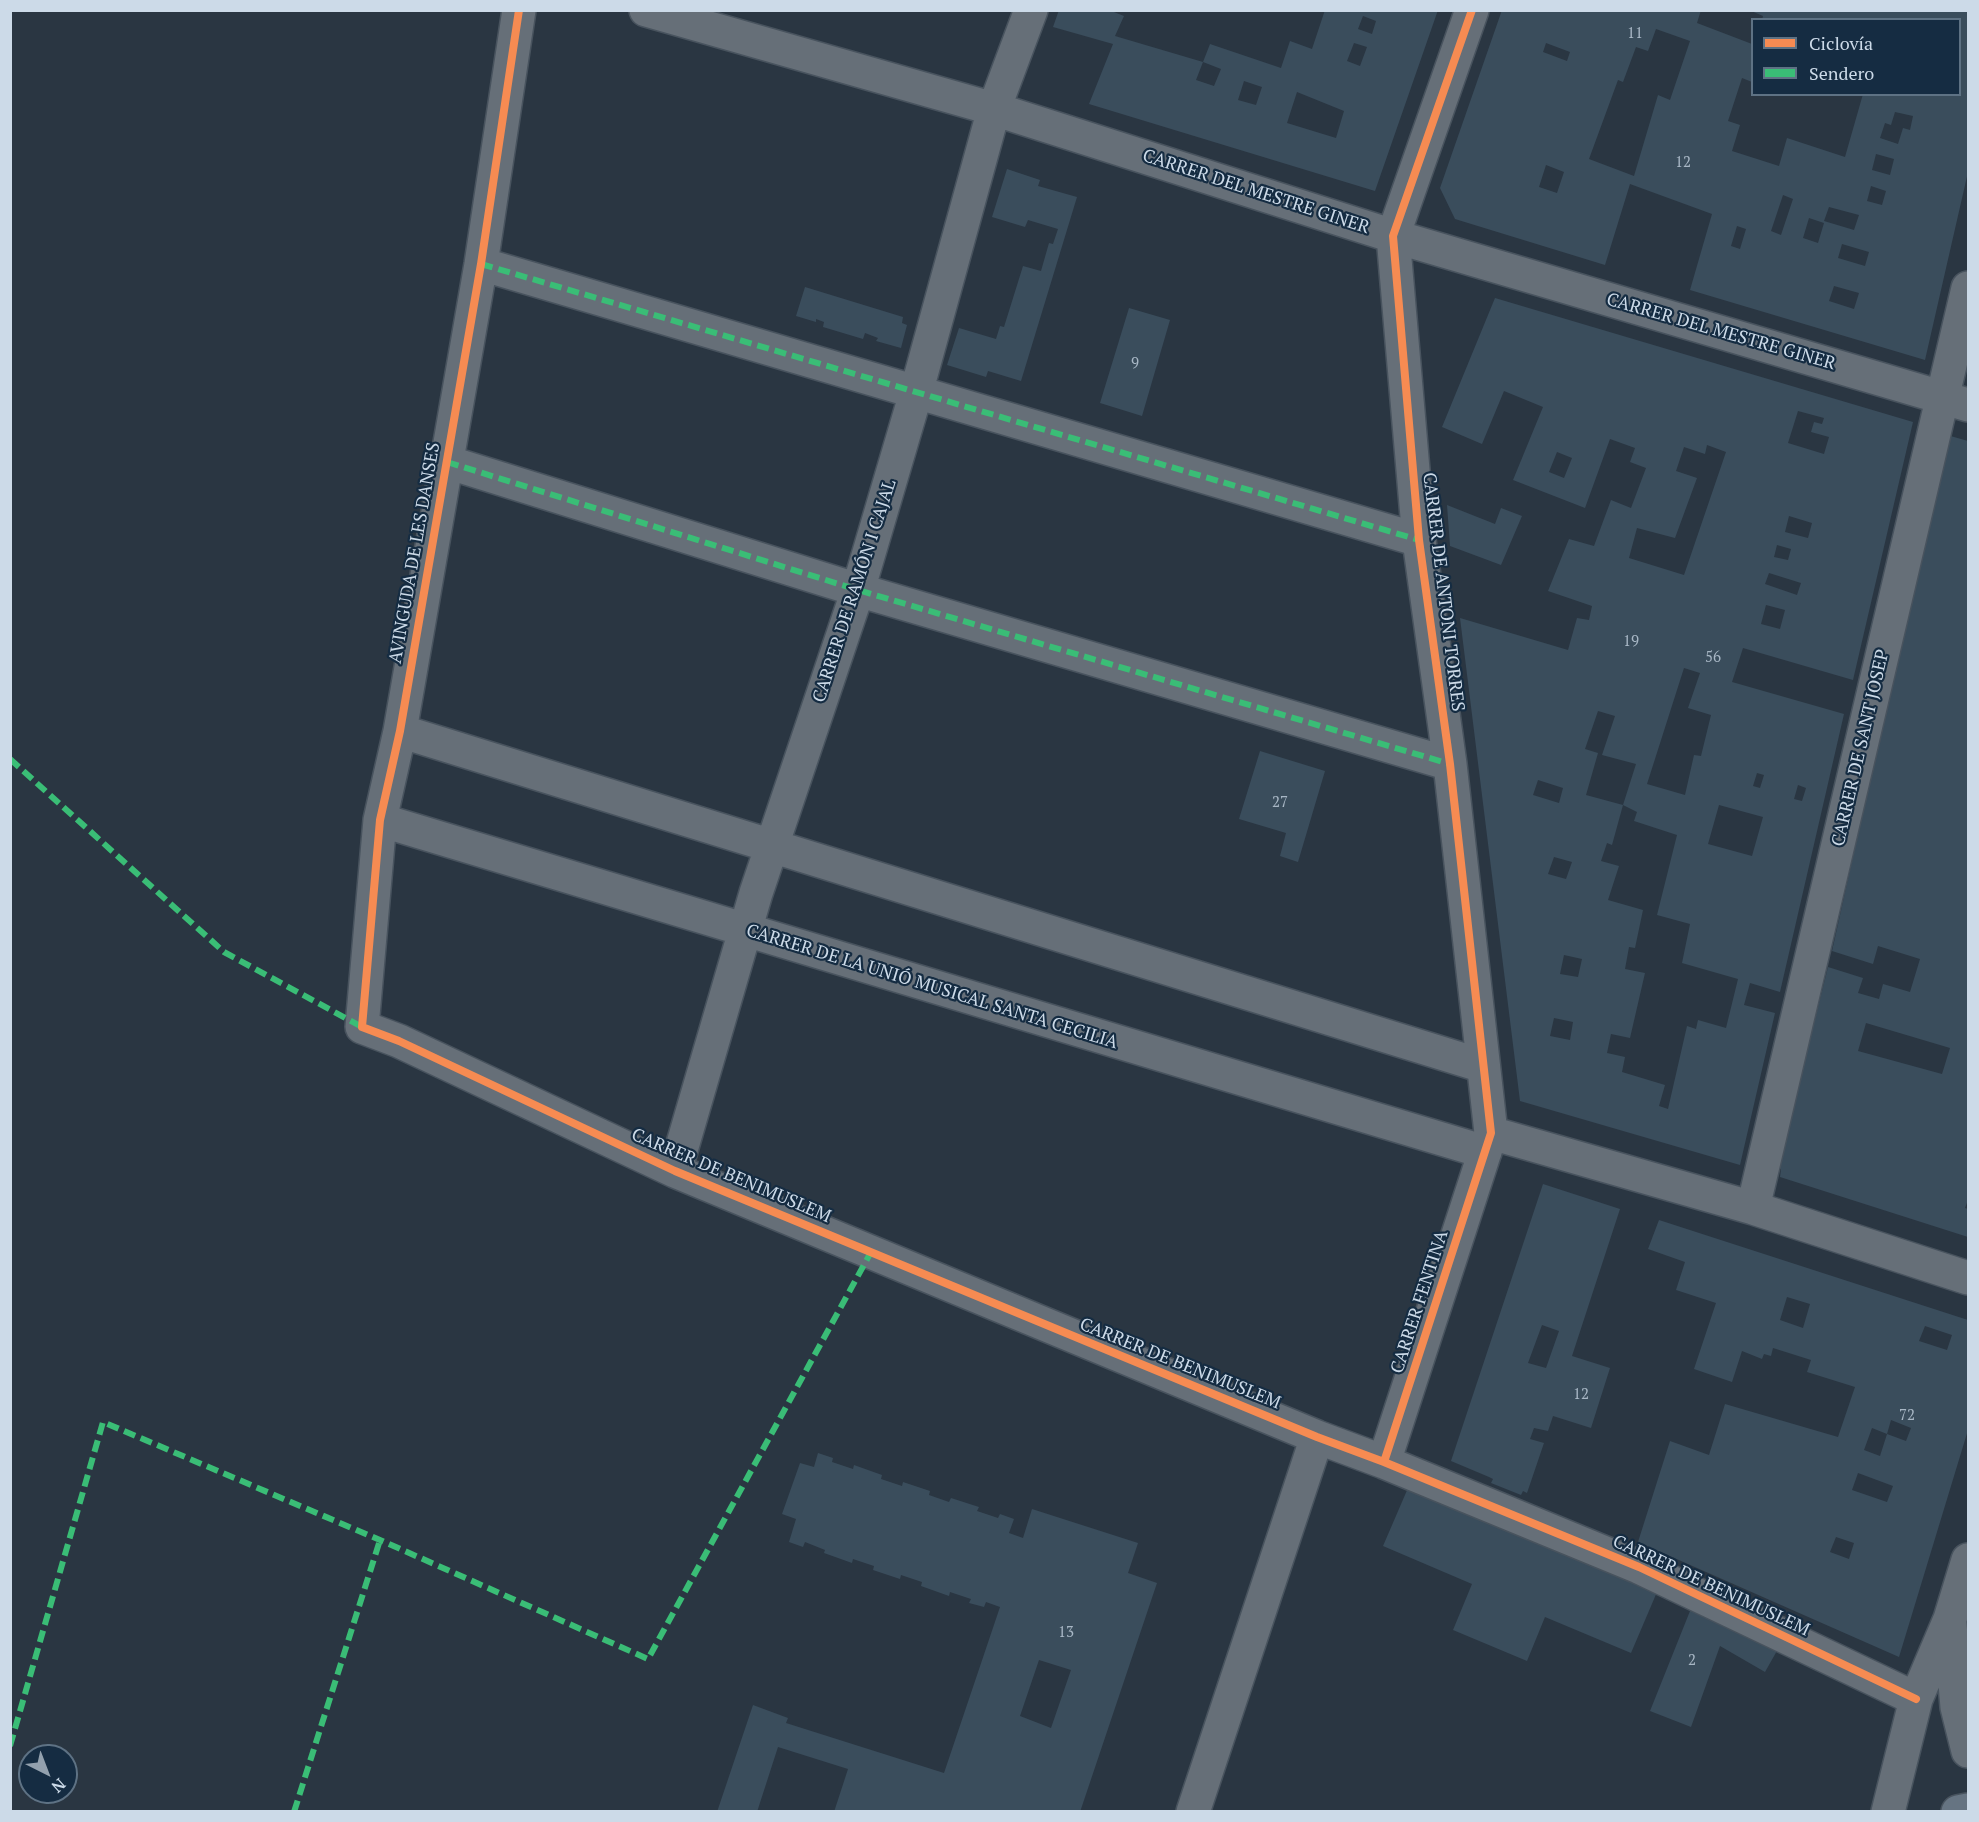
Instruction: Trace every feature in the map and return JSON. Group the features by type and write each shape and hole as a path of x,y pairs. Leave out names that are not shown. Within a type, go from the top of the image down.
{"main road":[{"path":"1958,1812 1968,1810"}],"street":[{"name":"AVINGUDA DE LES DANSES","path":"432,1057 362,1027 380,820 400,731 481,264 519,10"},
{"name":"CARRER DEL MESTRE GINER","path":"646,10 994,109 1393,236 1956,401"},
{"name":"CARRER DE RAMÓN I CAJAL","path":"675,1171 756,893 858,590 916,393 994,109 1031,10"},
{"name":"CARRER DE ANTONI TORRES","path":"1472,10 1393,236 1419,540 1449,764 1483,1066 1488,1142"},
{"path":"481,264 1419,540"},
{"name":"CARRER DE SANT JOSEP","path":"1753,1208 1956,401 1968,288"},
{"path":"447,462 858,590 1449,764"},
{"path":"400,731 1483,1066"},
{"name":"CARRER DE LA UNIÓ MUSICAL SANTA CECILIA","path":"380,820 746,931 1488,1142 1753,1208 1968,1278"},
{"name":"CARRER DE BENIMUSLEM","path":"432,1057 675,1171 1317,1437 1384,1462 1639,1567 1916,1699"},
{"name":"CARRER FENTINA","path":"1384,1462 1488,1142"},
{"path":"1193,1812 1317,1437"},
{"path":"1888,1812 1916,1699 1950,1619 1968,1560"},
{"path":"1950,1619 1957,1707 1968,1751"}],"building":[{"path":"1059,10 1109,10 1124,16 1115,36 1203,62 1210,44 1281,68 1290,41 1312,49 1325,10 1438,10 1375,191 1089,104 1113,44 1053,27","holes":["1363,16 1376,21 1372,34 1358,29","1354,43 1367,47 1360,66 1347,61","1203,62 1221,69 1214,86 1196,80","1244,81 1262,87 1256,105 1238,100","1297,92 1344,111 1336,138 1287,123"]},
{"path":"1502,10 1701,10 1697,23 1751,44 1751,82 1742,78 1728,121 1740,125 1732,151 1779,166 1787,138 1845,157 1862,96 1961,96 1961,18 1762,18 1763,16 1749,10 1968,10 1968,172 1925,360 1690,290 1712,214 1630,184 1605,265 1455,219 1440,188","holes":["1656,29 1690,41 1670,100 1658,95 1634,176 1589,159 1618,80 1623,82 1636,47 1648,51","1546,43 1570,52 1567,61 1543,52","1895,112 1913,116 1910,130 1903,128 1898,144 1880,138 1885,123 1891,125","1876,154 1894,159 1890,175 1872,170","1546,165 1564,172 1557,193 1539,187","1871,186 1886,191 1882,205 1867,201","1783,195 1793,199 1781,235 1771,231","1829,207 1859,215 1854,230 1824,221","1809,218 1824,223 1818,243 1803,238","1737,226 1746,229 1740,249 1731,246","1842,244 1869,252 1865,266 1838,258","1834,286 1859,293 1854,309 1829,301"]},
{"path":"1007,169 1040,180 1038,186 1077,197 1021,381 988,371 986,377 947,365 959,328 996,339 1000,326 1004,327 1023,266 1041,271 1049,243 1053,244 1058,229 1028,220 1025,227 992,217"},
{"path":"805,287 903,317 902,323 907,325 901,348 876,341 878,338 865,333 863,339 823,327 824,322 816,319 816,322 796,316"},
{"path":"1495,298 1913,422 1853,680 1743,648 1732,682 1844,714 1780,992 1750,983 1744,1005 1775,1013 1740,1165 1520,1101 1460,618 1568,650 1577,618 1589,620 1592,606 1548,591 1569,539 1594,546 1611,500 1631,508 1646,468 1630,462 1635,448 1610,439 1585,508 1513,480 1543,407 1504,391 1482,444 1442,427","holes":["1798,411 1824,418 1822,424 1814,422 1811,432 1829,437 1824,454 1788,443","1707,445 1726,452 1684,575 1629,558 1637,528 1675,538 1697,478 1676,471 1684,447 1705,454","1557,452 1572,458 1564,478 1549,472","1789,516 1812,523 1808,538 1785,532","1777,545 1791,549 1788,560 1774,557","1769,573 1801,583 1797,595 1765,584","1766,605 1785,610 1780,629 1761,624","1684,668 1700,673 1688,708 1711,715 1701,756 1694,755 1685,795 1647,784","1598,711 1615,716 1602,755 1636,764 1623,805 1586,795 1598,753 1585,749","1757,773 1764,775 1760,788 1753,786","1538,780 1563,788 1559,803 1533,795","1798,785 1806,788 1802,801 1794,799","1623,805 1637,812 1634,821 1677,835 1657,915 1690,924 1682,963 1738,979 1726,1028 1698,1020 1696,1029 1687,1026 1668,1109 1659,1106 1665,1085 1622,1072 1625,1057 1607,1053 1611,1034 1630,1038 1645,973 1625,969 1629,947 1635,948 1643,910 1608,900 1619,866 1601,861 1607,843 1612,845","1719,805 1763,817 1752,856 1708,844","1554,857 1572,862 1566,879 1548,874","1564,955 1582,959 1578,977 1560,974","1554,1018 1573,1022 1570,1040 1550,1036"]},
{"path":"1129,308 1170,320 1142,416 1100,403"},
{"path":"1947,435 1968,441 1968,1200 1965,1208 1968,1209 1968,1237 1780,1177 1781,1169 1776,1167 1809,1021 1814,1023 1828,967 1863,978 1858,993 1879,999 1883,984 1910,992 1920,959 1878,946 1873,964 1832,951","holes":["1866,1023 1950,1048 1942,1074 1858,1051"]},
{"path":"1447,505 1495,524 1501,508 1522,516 1501,565 1450,546"},
{"path":"1260,751 1325,771 1298,862 1280,856 1286,833 1239,819"},
{"path":"1543,1184 1620,1209 1572,1356 1610,1368 1591,1428 1553,1416 1548,1431 1534,1428 1530,1439 1544,1443 1527,1493 1523,1491 1521,1495 1491,1483 1493,1479 1451,1461","holes":["1542,1325 1559,1331 1546,1368 1528,1363"]},
{"path":"1659,1220 1968,1320 1968,1430 1899,1657 1638,1542 1670,1441 1709,1455 1725,1404 1838,1437 1855,1387 1807,1372 1811,1360 1773,1348 1771,1356 1764,1354 1762,1359 1742,1351 1732,1382 1694,1369 1716,1303 1676,1290 1685,1262 1648,1249","holes":["1787,1297 1810,1304 1803,1328 1780,1320","1925,1326 1952,1335 1947,1350 1919,1341","1891,1420 1911,1428 1906,1441 1887,1434","1872,1428 1887,1434 1880,1456 1864,1450","1858,1473 1893,1486 1887,1502 1852,1490","1836,1537 1854,1543 1849,1559 1830,1552"]},
{"path":"818,1453 833,1458 832,1462 853,1469 854,1465 882,1475 881,1479 902,1486 903,1482 930,1491 929,1495 949,1502 951,1498 979,1507 977,1511 998,1518 1000,1514 1014,1519 1009,1533 1023,1538 1032,1509 1138,1543 1128,1573 1157,1583 1080,1812 834,1812 848,1769 778,1747 757,1812 717,1812 753,1705 788,1718 786,1723 944,1773 1000,1607 986,1602 984,1607 969,1603 971,1599 950,1592 949,1596 921,1586 922,1582 901,1575 900,1579 873,1570 874,1566 853,1559 852,1563 824,1553 825,1550 805,1542 803,1547 789,1542 796,1519 782,1514 800,1463 814,1467","holes":["1039,1660 1071,1670 1051,1728 1020,1716"]},
{"path":"1411,1481 1660,1585 1631,1653 1545,1617 1527,1661 1453,1630 1472,1584 1383,1546"},
{"path":"1694,1601 1778,1649 1765,1672 1720,1646 1691,1727 1650,1711"}],"marked path":[{"path":"481,264 1419,540"},
{"path":"447,462 858,590 1450,764"},
{"path":"10,759 224,952 362,1027"},
{"path":"10,1746 103,1422 380,1540 648,1659 871,1252"},
{"path":"294,1812 380,1540"}],"cycle path":[{"path":"519,10 481,264 400,731 380,820 362,1027 399,1041 675,1171 1317,1437 1384,1462 1639,1567 1916,1699"},
{"path":"1384,1462 1491,1133 1450,764 1419,540 1393,236 1472,10"}]}
